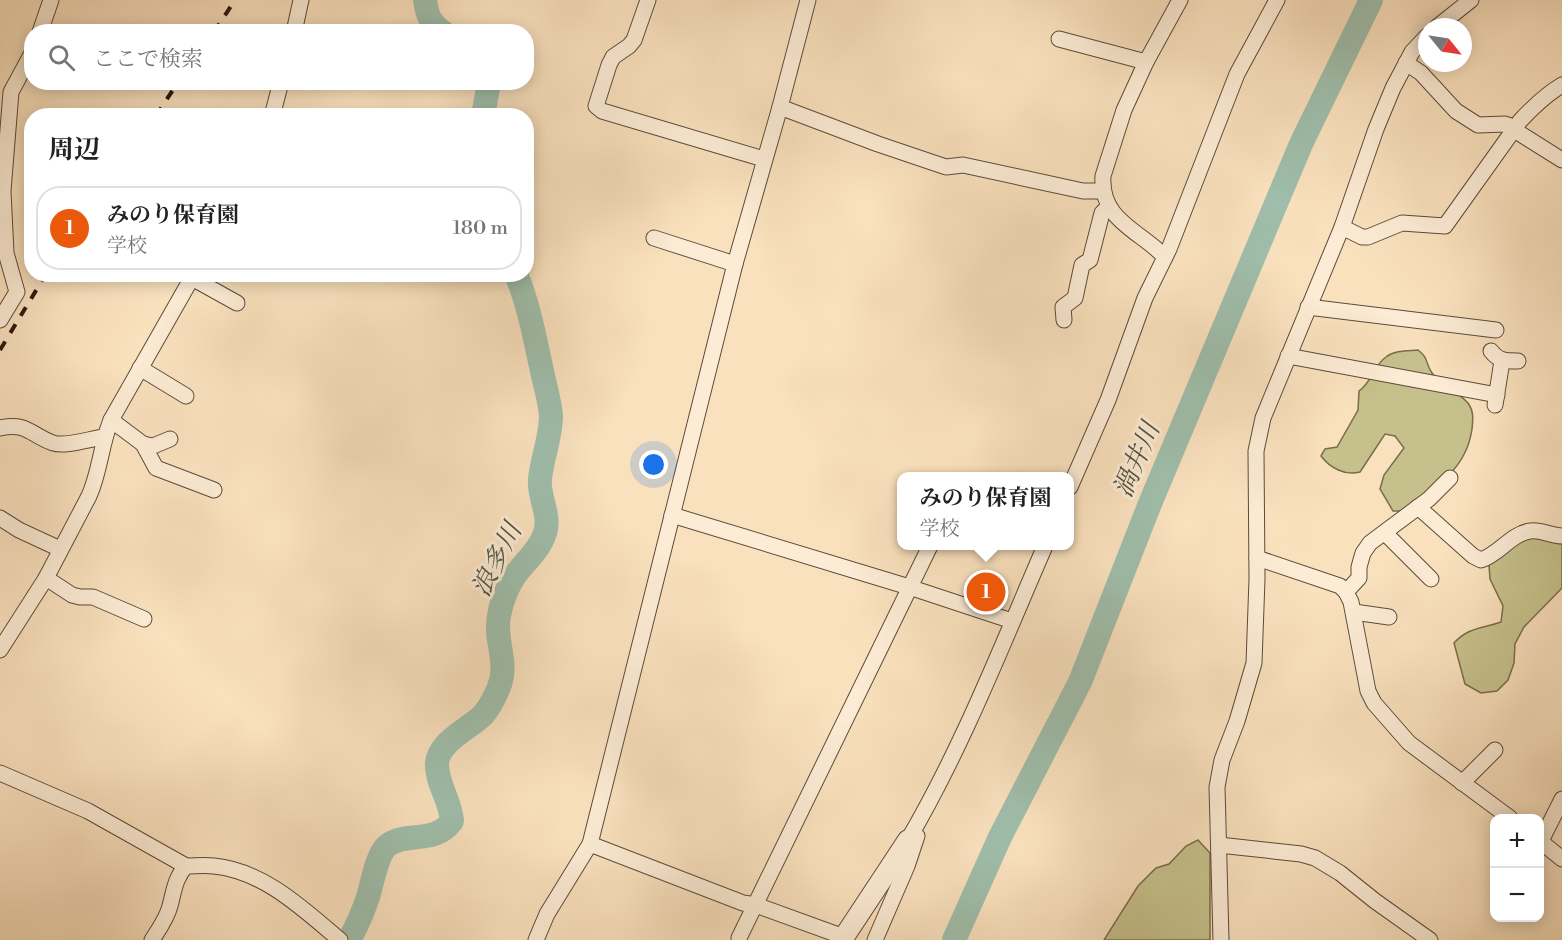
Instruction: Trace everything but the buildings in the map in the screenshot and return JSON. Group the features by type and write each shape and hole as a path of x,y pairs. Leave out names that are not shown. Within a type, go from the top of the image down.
{"street":[{"path":"43,24 51,0"},
{"path":"296,24 302,0"},
{"path":"648,0 634,40 613,57 609,65 596,106 602,111 764,159"},
{"path":"536,940 547,914 590,844 735,264 808,0"},
{"path":"1165,257 1154,246 1127,228 1108,207 1103,191 1103,176 1124,110 1146,62 1180,0"},
{"path":"1074,477 1108,400 1145,298 1165,257 1237,75 1277,0"},
{"path":"1448,18 1471,0"},
{"path":"1059,39 1146,62"},
{"path":"1221,940 1217,788 1219,772 1238,720 1254,663 1258,435 1342,227 1376,129 1393,88 1418,44"},
{"path":"1406,63 1421,73 1456,111 1478,125 1505,124 1562,160"},
{"path":"0,320 17,292 6,253 3,191 11,92 24,68"},
{"path":"1342,227 1362,237 1368,237 1402,223 1445,226 1533,106 1550,92 1562,86"},
{"path":"274,108 279,90"},
{"path":"780,106 878,144 946,167 963,165 1083,191 1103,191"},
{"path":"1064,320 1063,307 1075,298 1082,266 1090,260 1102,213 1108,207"},
{"path":"654,238 735,264"},
{"path":"0,650 46,578 94,484 104,437 111,420 190,282"},
{"path":"203,282 237,303"},
{"path":"1308,307 1496,330"},
{"path":"1288,356 1496,400 1504,358"},
{"path":"140,368 186,396"},
{"path":"111,420 143,444 156,468 214,490"},
{"path":"0,428 9,426 28,429 52,443 61,444 104,437"},
{"path":"143,444 153,446 170,439"},
{"path":"1346,592 1359,578 1363,553 1370,543 1418,507 1450,478"},
{"path":"1418,507 1481,560 1493,555 1531,530 1562,536"},
{"path":"672,515 909,587 1012,621"},
{"path":"0,518 60,549"},
{"path":"1385,533 1431,579"},
{"path":"740,938 928,550"},
{"path":"590,844 743,903 756,904 843,938 908,840 965,734 1042,550"},
{"path":"1257,558 1340,586 1346,592 1354,612 1368,691 1374,703 1409,743 1503,814"},
{"path":"46,578 72,595 93,597 144,619"},
{"path":"1354,612 1389,617"},
{"path":"1462,783 1495,750"},
{"path":"0,773 88,811 186,866 214,866 247,874 288,897 340,940"},
{"path":"1544,834 1562,799"},
{"path":"875,940 907,866 924,813"},
{"path":"1219,845 1301,854 1315,858 1340,873 1430,940"},
{"path":"1544,845 1562,858"},
{"path":"152,940 170,906 176,883 186,866"}],"shaded area":[{"path":"1418,350 1424,356 1435,377 1468,403 1472,412 1472,429 1463,457 1446,478 1401,511 1393,511 1380,489 1384,475 1404,448 1395,436 1385,434 1360,472 1349,473 1338,470 1321,456 1325,449 1337,447 1358,410 1359,391 1382,360 1393,353"},
{"path":"1529,535 1562,540 1562,588 1524,627 1515,644 1514,663 1508,680 1497,691 1481,693 1465,684 1454,643 1470,631 1501,622 1503,606 1490,579 1489,565"},
{"path":"1198,840 1210,853 1210,940 1104,940 1138,886 1156,868 1169,864 1186,846"}],"waterway":[{"name":"浪多川","path":"425,0 430,18 434,24"},
{"name":"渦井川","path":"954,940 1000,837 1080,682 1149,506 1301,144 1371,0"},
{"name":"浪多川","path":"484,108 488,90"},
{"name":"浪多川","path":"349,940 364,908 384,849 396,841 437,833 452,821 437,770 439,755 449,742 483,715 496,694 503,669 498,634 501,605 513,578 536,550 545,533 546,513 540,479 551,416 531,322 519,282"}],"railway":[{"path":"219,24 235,0"},
{"path":"161,108 173,90"},
{"path":"0,350 41,282"}],"place":[{"name":"みのり保育園","path":"986,592"}]}
